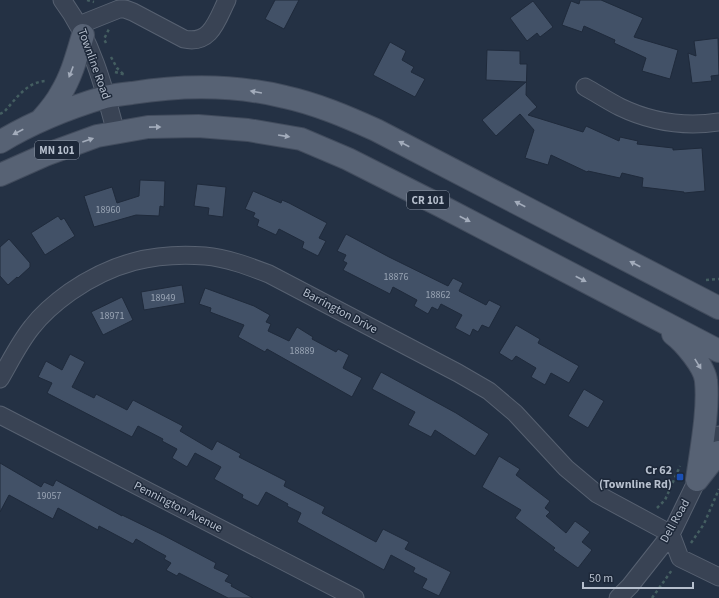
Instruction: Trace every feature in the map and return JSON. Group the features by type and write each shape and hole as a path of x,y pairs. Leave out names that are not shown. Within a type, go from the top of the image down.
{"main road":[{"path":"41,120 62,93 71,71 81,30"},
{"path":"106,97 179,87 249,90 285,96 334,111 376,130 719,308"},
{"name":"MN 101","path":"0,142 50,116 106,97"},
{"name":"CR 101","path":"116,133 148,127 198,126 248,130 301,139 348,159 719,351"},
{"name":"MN 101","path":"0,176 44,155 97,136 116,133"},
{"path":"670,282 703,292 719,292"},
{"path":"640,309 677,337 692,354 701,368 706,380 706,411 697,480"},
{"path":"697,480 719,452"}],"street":[{"name":"Townline Road","path":"62,0 81,30 106,97 116,133"},
{"path":"81,30 103,15 119,9 126,9 184,39 199,40 210,34 227,0"},
{"path":"585,87 619,107 648,118 676,124 707,124 719,122"},
{"name":"Barrington Drive","path":"0,379 32,327 54,303 82,284 110,269 141,259 173,255 206,256 239,263 269,274 458,373 489,391 514,413 566,468 597,494 671,534"},
{"name":"Pennington Avenue","path":"0,415 355,598"},
{"name":"Dell Road","path":"618,598 630,586 671,534 719,435"},
{"path":"671,534 680,558 719,577"}],"path":[{"path":"87,0 96,2 110,29 104,39 106,45"},
{"path":"111,56 117,68 123,74"}],"building":[{"path":"275,0 299,0 284,29 265,19"},
{"path":"580,0 601,0 643,18 634,37 678,50 670,79 642,71 646,58 614,43 615,40 584,26 582,32 562,25 571,1 579,4"},
{"path":"533,1 553,27 540,37 537,33 527,41 510,18"},
{"path":"718,38 719,75 711,76 712,81 692,83 688,53 696,56 694,41"},
{"path":"390,42 406,51 402,60 414,67 411,72 425,79 415,97 373,75"},
{"path":"487,50 520,51 520,64 527,64 526,95 537,107 528,115 583,132 586,126 619,141 620,137 638,141 637,144 673,148 673,150 702,148 705,191 684,193 642,187 643,178 622,173 620,178 587,172 551,155 548,165 525,158 534,130 520,114 496,136 482,120 526,82 486,80"},
{"path":"140,180 165,181 164,207 160,206 159,216 136,215 94,227 84,196 112,187 117,203 139,196"},
{"path":"197,184 226,187 223,217 208,215 209,208 194,206"},
{"path":"253,191 281,203 282,200 289,203 327,223 319,238 326,241 318,256 302,248 304,242 279,229 276,235 257,226 259,220 253,217 255,213 245,209"},
{"path":"58,216 61,220 64,218 75,236 45,255 31,233"},
{"path":"346,234 448,286 453,278 463,283 459,291 486,305 489,300 501,306 489,328 482,325 478,332 473,329 470,336 455,328 462,315 441,304 438,310 432,307 428,314 414,306 417,300 393,287 390,294 343,270 347,263 343,261 346,255 337,251"},
{"path":"9,239 30,263 30,267 8,285 0,276 0,247"},
{"path":"182,285 185,303 144,310 141,292"},
{"path":"205,288 254,306 270,315 266,322 271,324 268,331 289,341 297,327 313,337 312,339 336,352 338,349 349,355 343,368 362,378 352,397 267,349 265,352 238,337 244,325 210,312 211,308 199,304"},
{"path":"122,297 133,320 103,335 91,312"},
{"path":"516,325 540,339 538,343 579,366 569,383 551,373 545,385 531,377 536,368 516,356 512,361 499,353"},
{"path":"70,354 85,362 72,387 94,398 96,394 127,410 133,400 183,426 180,431 212,450 217,441 241,454 239,457 286,481 284,486 325,507 322,513 376,542 383,529 409,542 405,549 451,572 439,596 422,588 427,579 413,572 415,568 391,555 384,570 297,522 301,513 287,506 288,504 266,492 258,506 242,498 243,495 214,479 221,467 195,453 187,467 172,458 177,449 162,441 163,439 138,426 132,437 47,393 52,383 38,377 46,361 62,370"},
{"path":"381,372 456,413 489,434 475,456 435,430 431,437 408,425 415,412 372,389"},
{"path":"584,389 604,401 588,428 568,416"},
{"path":"499,456 520,469 516,475 550,501 545,508 550,512 546,516 566,533 575,521 590,532 582,542 592,550 578,568 553,550 555,548 515,518 521,510 482,487"},
{"path":"0,463 41,487 44,482 53,486 56,480 122,516 163,535 216,563 214,568 229,575 225,581 253,598 228,598 179,573 177,576 166,570 171,563 164,559 166,556 136,539 133,544 99,526 98,530 58,508 53,519 9,495 0,512"}],"place":[{"name":"Cr 62 (Townline Rd)","path":"680,477"}]}
